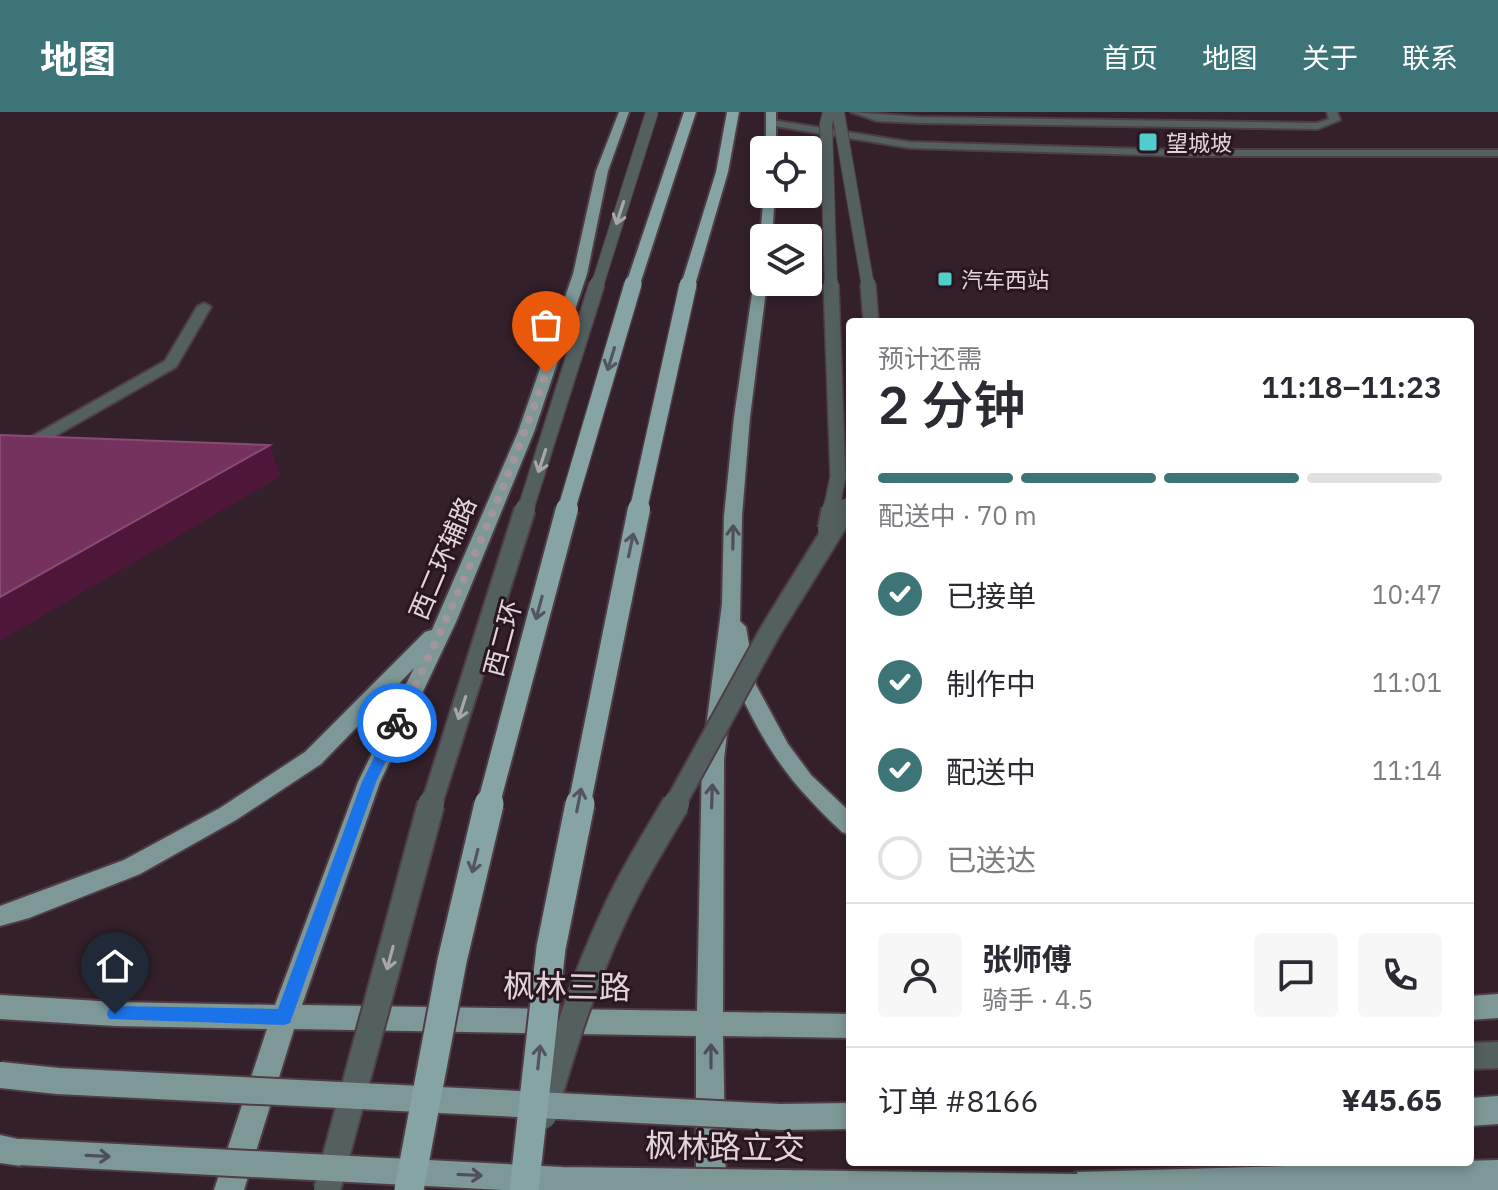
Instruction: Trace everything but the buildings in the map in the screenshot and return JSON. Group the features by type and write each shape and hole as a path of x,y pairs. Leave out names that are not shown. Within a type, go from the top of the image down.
{"highway":[{"name":"西二环","path":"409,1190 467,894 511,713 633,284 690,112"},
{"path":"524,1188 551,948 644,478 688,285 722,172 733,112"}],"main road":[{"name":"西二环辅路","path":"229,1190 284,1017 369,782 446,622 526,432 580,274 602,171 624,112"},
{"path":"711,1190 709,889 713,759 732,604 733,516 742,417 758,296"},
{"path":"732,604 746,685 766,724 803,781 846,822"},
{"path":"0,916 132,867 228,814 313,758 446,622"},
{"path":"1474,1008 1498,1006"},
{"name":"枫林三路","path":"0,1007 115,1014 846,1026"},
{"name":"枫林路立交","path":"0,1075 58,1081 643,1111 780,1117 846,1116"},
{"path":"1474,1112 1498,1110"},
{"name":"枫林路立交","path":"0,1149 562,1180 1077,1187 1498,1175"}],"street":[{"path":"327,1190 433,798 652,112"},
{"path":"828,533 838,477 826,124 829,112"},
{"path":"838,112 866,263 871,318"},
{"path":"856,112 877,118 919,120 1318,126 1335,120 1332,112"},
{"path":"772,118 910,145 1181,153 1498,153"},
{"path":"0,455 37,440 171,364 204,307"},
{"path":"524,1188 562,1047 598,949 627,887 775,620 846,509"},
{"path":"1474,1056 1498,1055"}],"way so far":[{"path":"397,723 446,622 526,432 546,373"}],"place":[{"name":"望城坡","path":"1148,142"},
{"name":"汽车西站","path":"945,279"}],"route":[{"path":"115,1014 284,1017 369,782 397,723"}]}
